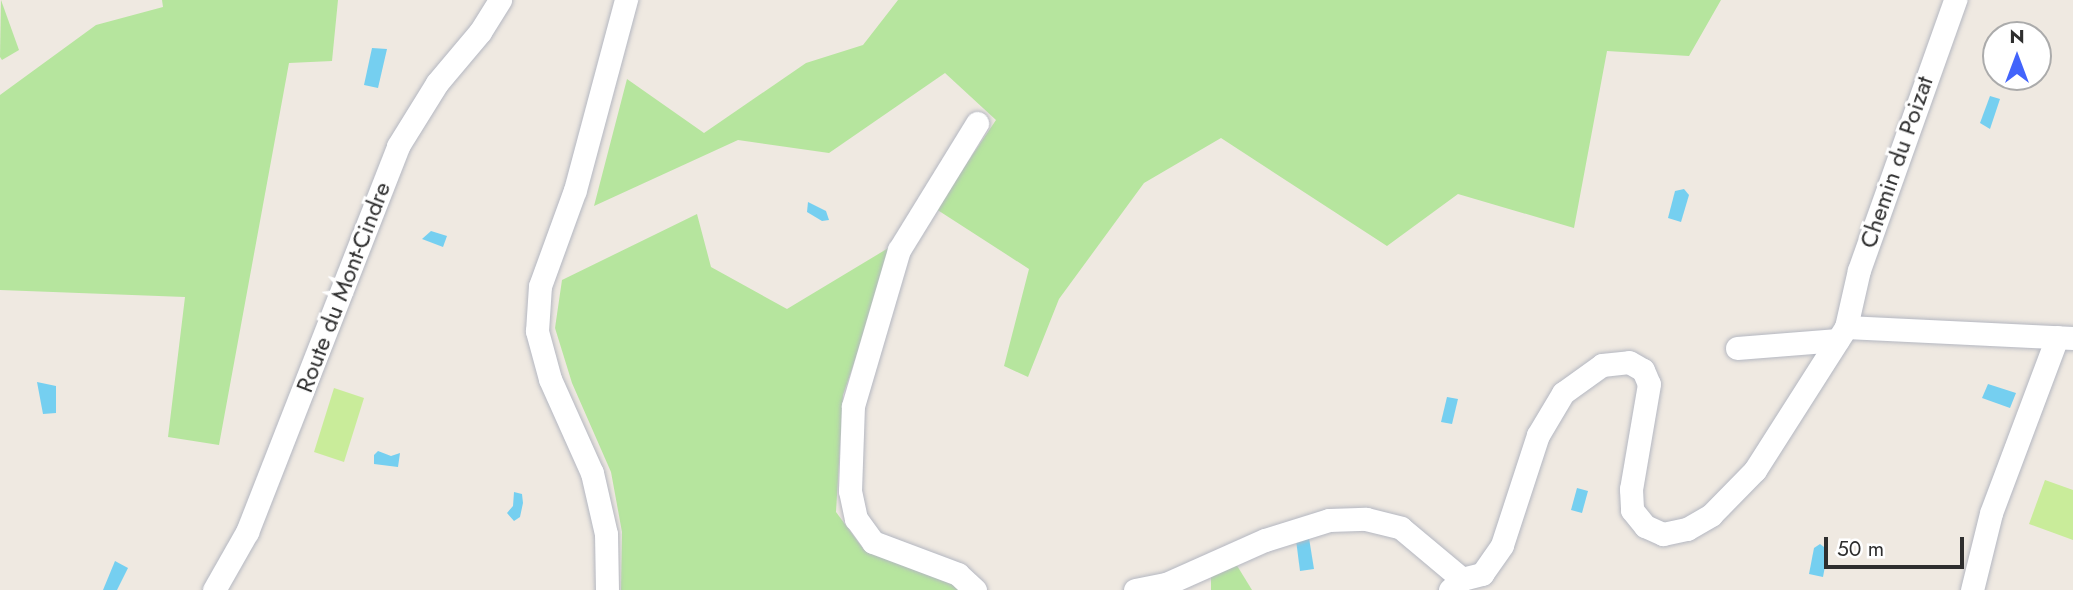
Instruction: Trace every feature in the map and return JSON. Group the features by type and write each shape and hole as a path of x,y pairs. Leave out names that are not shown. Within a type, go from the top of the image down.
{"street":[{"name":"Route du Mont-Cindre","path":"214,590 257,507 398,146 437,83 480,32 500,0"},
{"path":"607,590 606,534 592,472 550,379 537,331 540,286 575,190 626,0"},
{"name":"Chemin du Poizat","path":"1456,584 1482,574 1502,545 1538,435 1563,393 1602,365 1629,362 1643,370 1649,384 1632,510 1645,526 1663,534 1687,529 1711,515 1755,470 1842,333 1859,270 1955,0"},
{"path":"972,585 873,542 856,519 850,491 853,406 899,250 977,123"},
{"path":"1737,348 1842,333 2065,338 1991,513 1972,590"},
{"path":"1135,590 1166,584 1265,540 1329,520 1366,519 1401,528 1456,584"}],"green space":[{"path":"1,0 19,50 2,60 0,57"},
{"path":"162,0 338,0 332,61 289,63 219,445 168,437 185,297 0,290 0,95 96,25 163,7"},
{"path":"898,0 1721,0 1689,56 1607,51 1574,228 1458,194 1387,246 1221,138 1144,183 1059,299 1028,377 1004,366 1029,269 936,209 996,120 945,73 829,153 738,140 594,206 627,79 704,133 806,63 863,45"},
{"path":"697,214 711,267 787,309 895,244 843,395 836,512 864,550 955,582 960,590 621,590 622,532 611,472 572,383 555,328 562,280"},
{"path":"334,388 364,398 344,462 314,452"},
{"path":"2045,480 2073,490 2073,540 2029,524"},
{"path":"1236,564 1252,590 1211,590 1211,575"}],"water":[{"path":"372,48 387,49 378,88 364,85"},
{"path":"1990,96 2000,99 1990,129 1980,123"},
{"path":"1684,189 1689,195 1681,222 1668,218 1675,191"},
{"path":"808,202 826,211 829,220 822,221 807,212"},
{"path":"431,231 447,236 443,247 422,239"},
{"path":"37,382 56,386 56,413 43,414"},
{"path":"1988,384 2016,393 2010,408 1982,398"},
{"path":"1447,397 1458,399 1452,424 1441,422"},
{"path":"378,451 391,456 400,453 398,467 374,464 374,455"},
{"path":"1577,488 1588,491 1582,513 1571,510"},
{"path":"514,492 522,494 523,503 520,517 514,521 507,513 513,506"},
{"path":"1309,538 1314,569 1300,571 1296,540"},
{"path":"1820,544 1828,550 1823,577 1809,574 1814,548"},
{"path":"115,561 128,568 117,590 103,590"}]}
